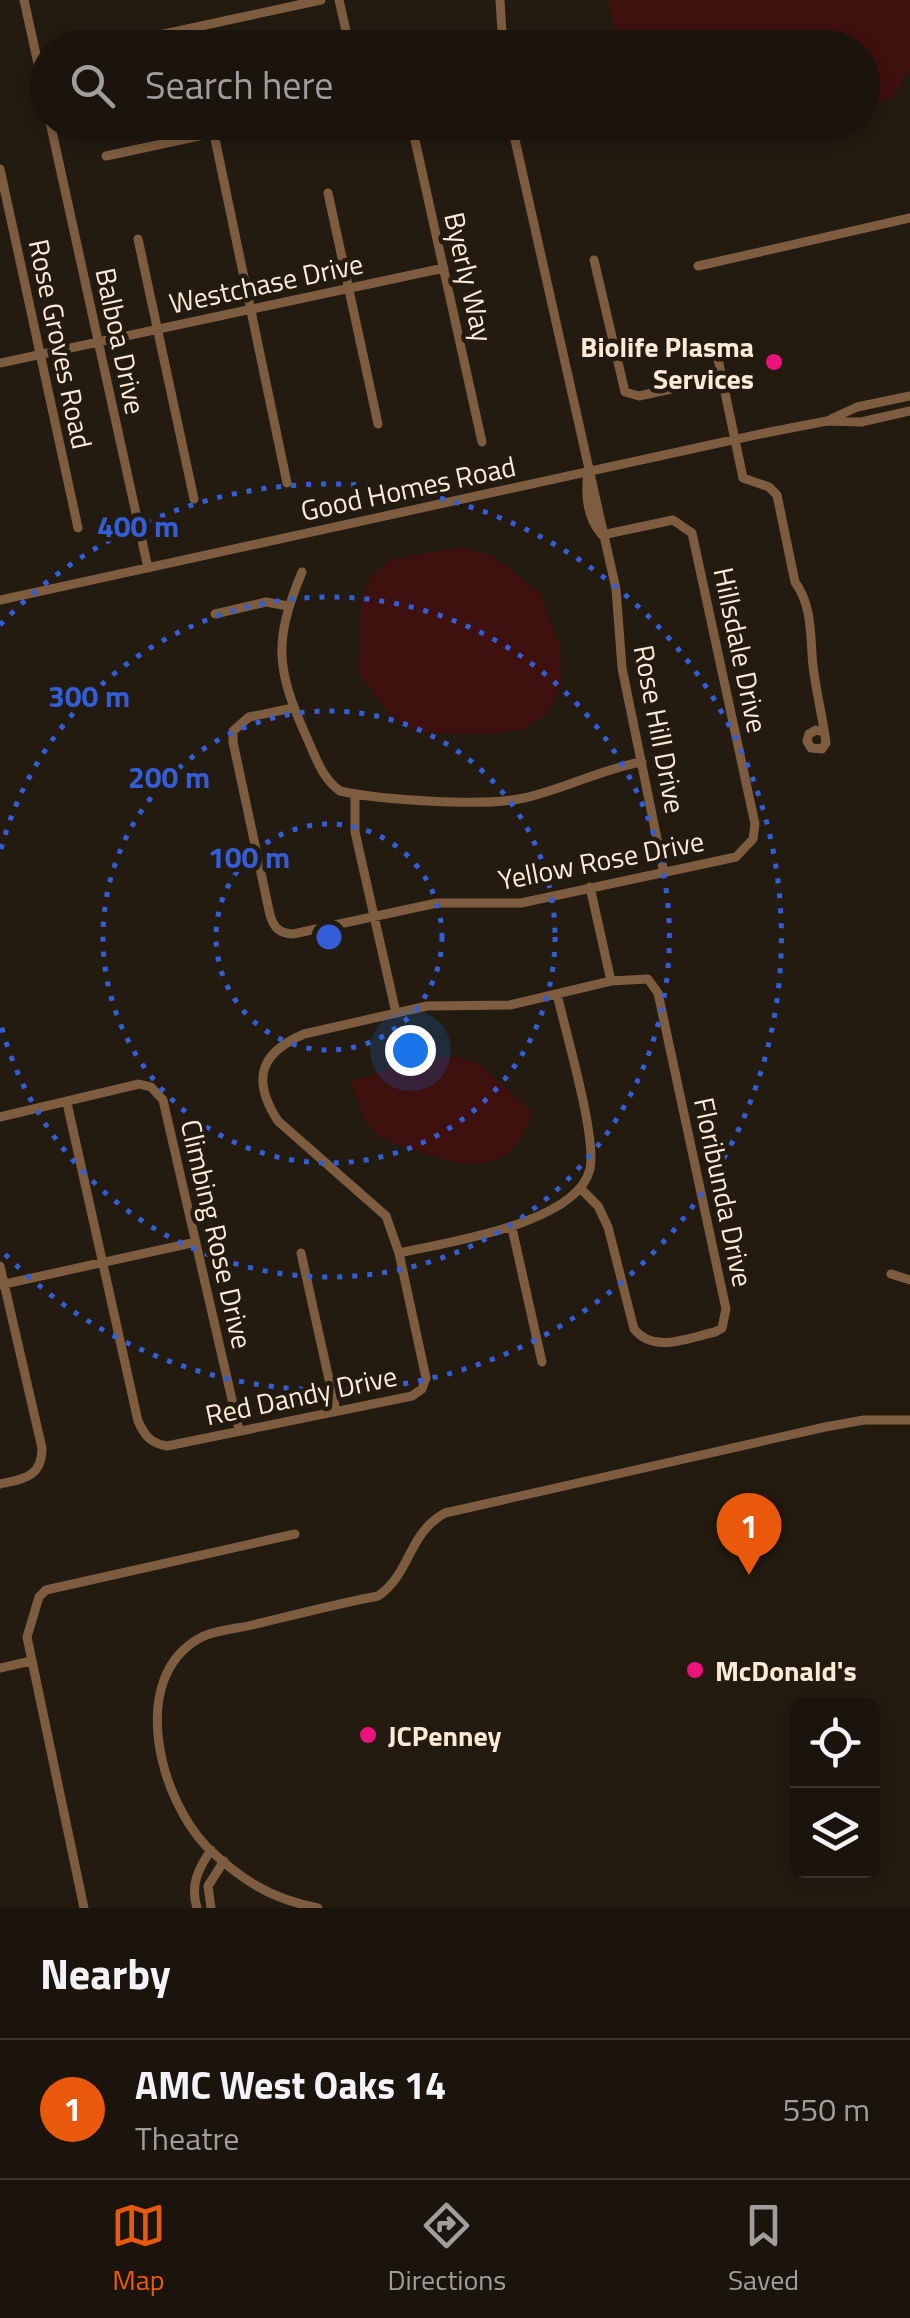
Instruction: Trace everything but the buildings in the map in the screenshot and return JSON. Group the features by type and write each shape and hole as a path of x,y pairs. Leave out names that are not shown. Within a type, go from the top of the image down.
{"street":[{"path":"24,0 33,30"},
{"path":"182,30 321,0"},
{"path":"339,0 346,30"},
{"path":"500,0 502,30"},
{"name":"Balboa Drive","path":"54,140 148,568"},
{"path":"106,156 185,140"},
{"path":"215,140 287,482"},
{"name":"Byerly Way","path":"415,140 482,442"},
{"name":"Rose Hill Drive","path":"515,140 588,472 586,490 593,525 602,536 616,590 622,668 664,873"},
{"name":"Rose Groves Road","path":"0,169 78,528"},
{"path":"328,193 378,424"},
{"path":"698,266 910,218"},
{"path":"138,239 194,500"},
{"path":"594,260 625,392 638,396 722,378"},
{"name":"Westchase Drive","path":"0,363 444,268"},
{"path":"718,359 742,478 769,487 777,495 795,582 803,593 813,635 813,667 824,714 823,732"},
{"name":"Good Homes Road","path":"0,600 827,421 857,408 910,396"},
{"name":"Good Homes Road","path":"827,421 861,422 910,411"},
{"name":"Hillsdale Drive","path":"602,536 673,520 692,532 755,824 747,848 728,859"},
{"path":"302,572 281,632 280,657 293,708 330,784 340,791 489,803 522,799 617,766 642,762"},
{"path":"215,614 266,602 288,606"},
{"name":"Yellow Rose Drive","path":"293,708 249,717 233,731 274,926 281,933 293,934 437,904 521,903 728,859"},
{"path":"355,794 356,832 396,1013"},
{"path":"590,888 611,981"},
{"name":"Floribunda Drive","path":"581,1189 598,1206 608,1227 634,1329 642,1339 660,1344 722,1328 726,1309 658,992 648,979 611,981"},
{"name":"Red Dandy Drive","path":"67,1103 144,1434 154,1444 167,1446 412,1396 422,1388 425,1366 400,1254 386,1216 278,1121 267,1104 262,1082 264,1064 273,1051 304,1034 427,1006 510,1004 611,981"},
{"path":"400,1254 512,1228 535,1219 581,1189 590,1171 589,1134 557,994"},
{"name":"Climbing Rose Drive","path":"0,1117 139,1084 151,1087 163,1100 239,1430"},
{"path":"512,1228 542,1362"},
{"path":"2,1285 196,1242"},
{"path":"301,1253 336,1411"},
{"path":"0,1266 42,1448 42,1463 34,1474 0,1484"},
{"path":"892,1274 910,1280"},
{"path":"318,1908 264,1893 224,1861 181,1810 167,1780 157,1725 159,1696 168,1671 201,1637 378,1596 394,1585 418,1534 444,1512 825,1427 864,1420 910,1420"},
{"path":"84,1908 31,1661 28,1626 40,1596 46,1590 295,1534"},
{"path":"0,1668 31,1661"},
{"path":"197,1908 196,1876 212,1850"},
{"path":"211,1908 208,1886 224,1861"}],"shaded area":[{"path":"608,0 910,0 910,68 893,96 880,102 880,30 614,30"},
{"path":"461,547 493,556 539,592 560,645 561,686 547,714 523,730 478,734 417,732 390,715 360,675 361,604 371,577 390,560"},
{"path":"455,1056 481,1065 532,1112 524,1133 501,1157 471,1164 437,1157 385,1139 375,1132 362,1112 351,1082 400,1064"}],"place":[{"name":"Biolife Plasma Services","path":"774,362"},
{"name":"AMC West Oaks 14","path":"749,1575"},
{"name":"McDonald's","path":"695,1670"},
{"name":"JCPenney","path":"368,1735"}]}
